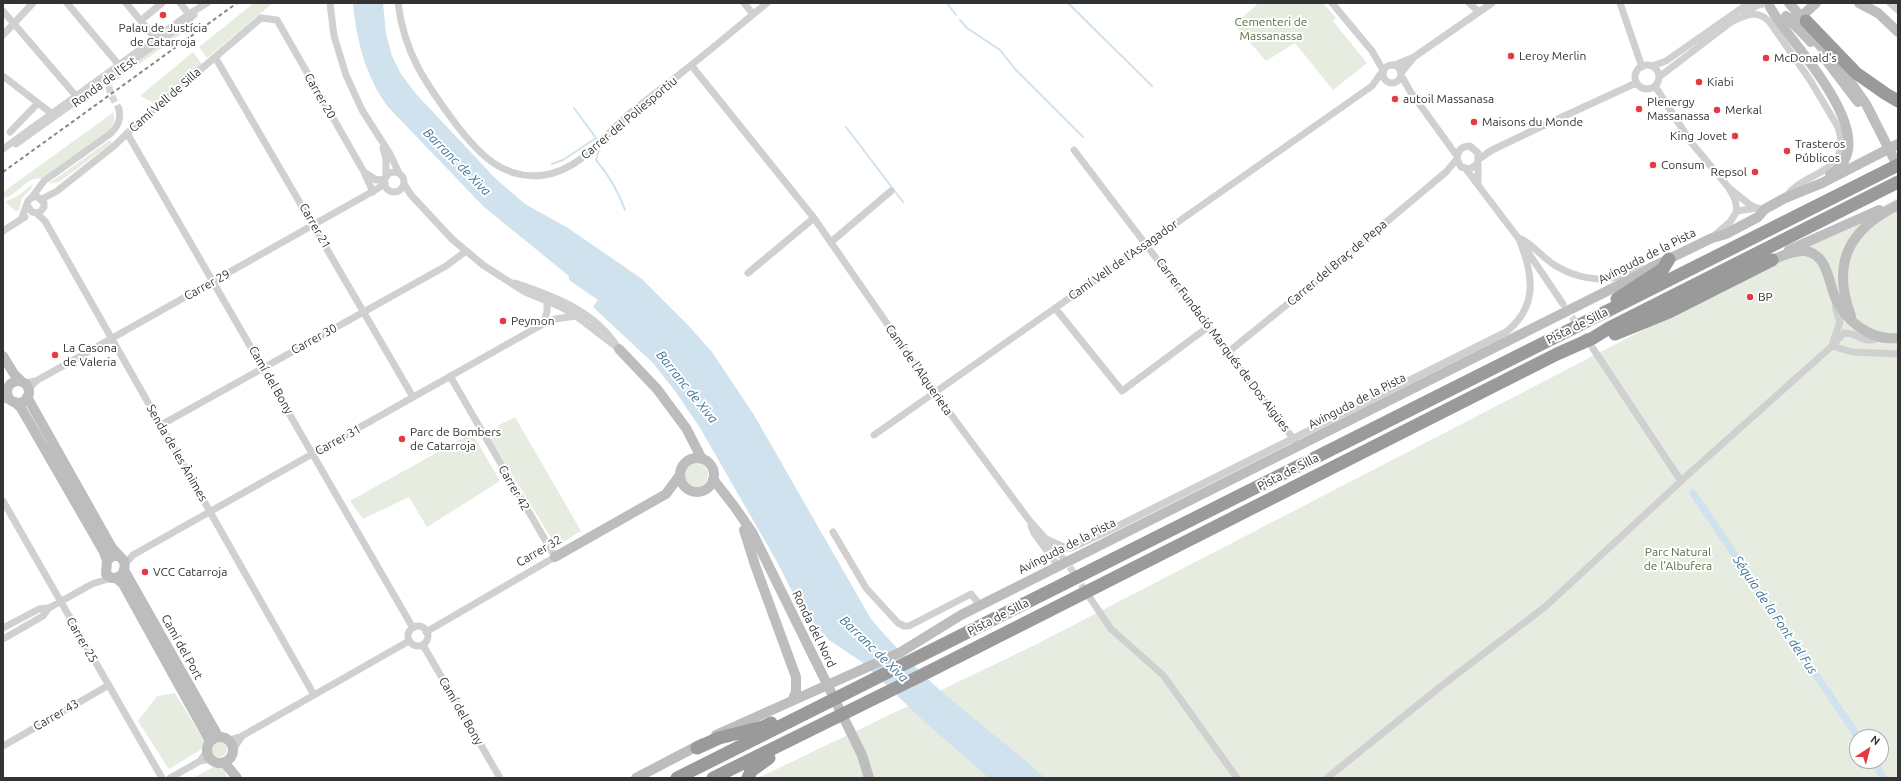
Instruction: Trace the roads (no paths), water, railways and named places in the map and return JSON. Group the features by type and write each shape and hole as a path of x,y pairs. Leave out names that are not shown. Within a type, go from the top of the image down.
{"highway":[{"path":"1804,23 1856,73 1898,101"},
{"name":"Pista de Silla","path":"677,778 797,716 878,678 1568,330 1898,166"},
{"name":"Pista de Silla","path":"713,778 928,672 1550,358 1593,343 1609,328 1898,182"},
{"path":"1568,330 1577,320 1622,296 1663,269 1670,259"},
{"path":"1593,343 1669,312 1772,260"},
{"path":"697,748 719,738 763,727 779,719 797,716"},
{"path":"748,778 750,771 762,761 792,746 816,728"}],"street":[{"path":"3,35 33,3"},
{"path":"67,3 119,65"},
{"path":"126,3 156,38"},
{"path":"145,17 162,3"},
{"path":"180,3 189,14"},
{"path":"330,3 334,36 346,75 362,110 390,154 403,178 404,184 411,195 452,239 483,265 525,292 576,316 619,349"},
{"name":"Carrer del Poliesportiu","path":"398,3 400,26 414,63 440,103 482,156 500,168 522,175 545,175 580,160 628,114 767,3"},
{"path":"744,3 753,14"},
{"path":"1332,3 1372,51 1383,71 1384,78 1390,83 1410,91"},
{"path":"1469,3 1479,12"},
{"path":"1383,71 1387,66 1414,57 1492,3"},
{"path":"1620,3 1642,67"},
{"path":"1734,13 1742,3"},
{"path":"1636,83 1636,74 1642,67 1652,66 1666,61 1749,3"},
{"path":"1783,3 1804,23 1850,80 1877,125 1898,166"},
{"path":"1789,3 1838,68 1877,125"},
{"path":"1786,16 1804,14 1816,3"},
{"path":"1859,3 1878,13 1898,32"},
{"path":"1890,3 1898,10"},
{"name":"Ronda de l'Est","path":"3,150 51,113 189,14 204,5"},
{"name":"Ronda de l'Est","path":"3,150 28,136 93,90 184,24 204,5"},
{"path":"1636,83 1644,89 1650,89 1655,86 1659,77 1731,22 1758,5 1768,5 1796,24 1865,109"},
{"path":"1768,5 1776,19 1818,72 1845,122 1849,139 1846,159 1834,172 1816,185"},
{"path":"3,11 76,96"},
{"path":"1731,22 1753,13 1764,16 1810,80 1838,127 1841,143 1835,161 1830,168 1791,189 1785,198"},
{"name":"Camí Vell de Silla","path":"42,201 114,146 127,133 261,18 277,20"},
{"name":"Carrer 20","path":"277,20 375,191"},
{"path":"1791,39 1810,80"},
{"path":"1372,51 1399,68 1410,91 1446,139 1463,167 1478,183 1519,238 1563,304"},
{"name":"Carrer 21","path":"215,57 413,397"},
{"path":"1390,83 1399,80 1401,74 1414,57"},
{"name":"Camí de l'Alquerieta","path":"691,65 814,218 935,393 1060,561"},
{"path":"1652,66 1657,70 1659,77"},
{"name":"Camí Vell de l'Assagador","path":"874,435 1372,86 1383,71"},
{"path":"3,76 51,113"},
{"path":"93,90 106,88 112,76"},
{"name":"Camí Vell de l'Assagador","path":"1372,86 1390,83"},
{"path":"1463,167 1470,169 1492,150 1636,83"},
{"path":"1655,86 1690,141 1729,188 1735,199 1737,211 1761,208 1795,195 1822,183 1898,144"},
{"path":"10,132 38,103"},
{"path":"22,217 27,205 44,181 48,180 110,134 117,127 120,120 119,109"},
{"name":"Camí del Bony","path":"127,133 413,628"},
{"path":"1446,139 1462,147 1470,146 1476,150 1492,150"},
{"path":"382,142 386,159 385,180 389,190"},
{"path":"1457,158 1462,147"},
{"name":"Carrer Fundació Marqués de Dos Aigües","path":"1074,150 1296,442"},
{"path":"1476,150 1478,161 1478,183"},
{"name":"Carrer del Braç de Pepa","path":"1227,353 1446,172 1457,158"},
{"name":"Carrer del Braç de Pepa","path":"1446,172 1463,167"},
{"path":"364,172 376,180 385,180 393,172 399,173"},
{"path":"3,231 22,217 42,210 42,201 48,180"},
{"name":"Carrer 29","path":"25,388 375,191 385,180"},
{"path":"375,191 389,190 394,192 400,190 404,184"},
{"path":"1729,188 1761,208"},
{"path":"400,190 411,195"},
{"path":"831,242 891,191"},
{"path":"32,197 42,201"},
{"path":"1772,260 1783,252 1898,201"},
{"path":"27,205 30,210 35,213"},
{"path":"1853,321 1847,306 1842,281 1845,259 1849,248 1865,226 1880,214 1898,205"},
{"path":"1712,238 1726,234 1758,217 1761,208"},
{"name":"Avinguda de la Pista","path":"636,778 697,748 716,734 793,699 866,669 901,652 960,615 1060,561 1103,543 1175,502 1712,238 1730,222 1737,211"},
{"name":"Senda de les Ànimes","path":"35,213 44,218 314,695"},
{"path":"748,273 814,218"},
{"path":"1519,238 1527,242 1545,259 1577,276 1605,279 1650,268"},
{"name":"Avinguda de la Pista","path":"1296,442 1506,332 1514,326 1526,306 1531,283 1530,270 1519,238"},
{"name":"Carrer 30","path":"161,425 446,266 466,251"},
{"path":"1772,260 1795,251 1812,253 1821,260 1839,305 1853,321 1868,334 1880,338"},
{"path":"510,282 563,301 582,312 610,336 619,349 657,389 686,428 702,459 710,465 713,479 711,484 704,490"},
{"path":"1832,346 1840,322 1836,310 1835,297"},
{"path":"543,324 547,312 546,301"},
{"path":"1055,308 1122,391 1208,327"},
{"name":"Carrer 31","path":"122,562 543,324 555,319 576,316"},
{"path":"1327,778 1440,686 1546,606 1681,481 1832,346 1844,333 1849,332 1865,341 1880,338 1898,338"},
{"path":"1593,343 1681,481"},
{"path":"1832,346 1852,352 1898,354"},
{"name":"Camí del Port","path":"3,356 25,388 112,548 122,562 214,739"},
{"path":"3,376 8,387"},
{"name":"Carrer 42","path":"450,376 554,558"},
{"path":"12,382 25,388 22,402 10,401 7,394 8,387 12,382"},
{"name":"Camí del Port","path":"10,401 21,408 104,552 110,572 123,584 214,739"},
{"path":"686,428 690,444 688,460 682,467 680,480 687,489 692,491 704,490 726,497"},
{"path":"688,460 702,459"},
{"name":"Carrer 32","path":"666,494 680,475"},
{"name":"Ronda del Nord","path":"713,479 752,532 862,755 869,778"},
{"name":"Carrer 32","path":"426,632 666,494 687,489"},
{"name":"Carrer 25","path":"3,501 6,514 60,602 162,778"},
{"path":"1154,513 1175,502"},
{"path":"734,506 747,536 755,565 796,678 796,692 793,699"},
{"name":"Avinguda de la Pista","path":"1044,538 1066,548 1071,548 1112,529 1154,513"},
{"name":"Camí de l'Alquerieta","path":"1029,520 1034,533 1060,561"},
{"path":"1103,543 1112,529"},
{"path":"833,532 866,588 898,623 904,626 909,626 971,594 980,605"},
{"path":"3,639 43,616 50,608 110,572 112,556 122,562 121,576 110,572"},
{"path":"1090,598 1111,628 1163,675 1237,778"},
{"path":"3,628 39,609 50,608"},
{"path":"419,627 426,632 428,637 423,645 414,645 409,641 409,632 413,628 419,627"},
{"path":"234,774 228,760 232,744 242,736 409,641"},
{"name":"Camí del Bony","path":"423,645 500,778"},
{"name":"Carrer 43","path":"3,746 109,685"},
{"path":"173,777 209,755 214,739 232,744"},
{"path":"209,755 217,762 228,760"}],"water":[{"name":"Barranc de Xiva","path":"353,3 383,3 386,34 392,56 401,74 416,94 495,178 525,204 568,228 642,279 688,325 712,352 754,415 871,619 908,660 938,688 1045,778 989,778 927,724 862,662 829,640 816,626 799,605 776,560 700,428 675,391 653,363 593,307 598,300 569,280 569,276 484,207 388,107 380,95 363,58 354,17"}],"waterway":[{"path":"947,3 956,15"},
{"path":"1068,3 1152,86"},
{"path":"960,20 967,28 1000,50 1015,69 1083,137"},
{"path":"574,108 596,138"},
{"path":"846,127 903,202"},
{"path":"552,164 563,160 596,138"},
{"path":"599,150 596,160 613,184 625,210"},
{"name":"Séquia de la Font del Fus","path":"1693,493 1853,729"},
{"name":"Séquia de la Font del Fus","path":"1878,769 1884,778"}],"tunnel":[{"path":"109,86 110,93 119,109"},
{"path":"1566,308 1589,342"},
{"path":"1064,558 1088,595"}],"railway":[{"path":"3,172 237,3"}],"place":[{"name":"Palau de Justícia de Catarroja","path":"163,15"},
{"name":"Leroy Merlin","path":"1511,56"},
{"name":"McDonald's","path":"1766,58"},
{"name":"Kiabi","path":"1699,82"},
{"name":"autoil Massanasa","path":"1395,99"},
{"name":"Plenergy Massanassa","path":"1639,109"},
{"name":"Merkal","path":"1717,110"},
{"name":"Maisons du Monde","path":"1474,122"},
{"name":"King Jovet","path":"1735,136"},
{"name":"Trasteros Públicos","path":"1787,151"},
{"name":"Consum","path":"1653,165"},
{"name":"Repsol","path":"1755,172"},
{"name":"BP","path":"1750,297"},
{"name":"Peymon","path":"503,321"},
{"name":"La Casona de Valeria","path":"55,355"},
{"name":"Parc de Bombers de Catarroja","path":"402,439"},
{"name":"VCC Catarroja","path":"145,572"}],"park label":[{"name":"Cementeri de Massanassa","path":"1271,29"},
{"name":"Parc Natural de l'Albufera","path":"1678,559"}]}
